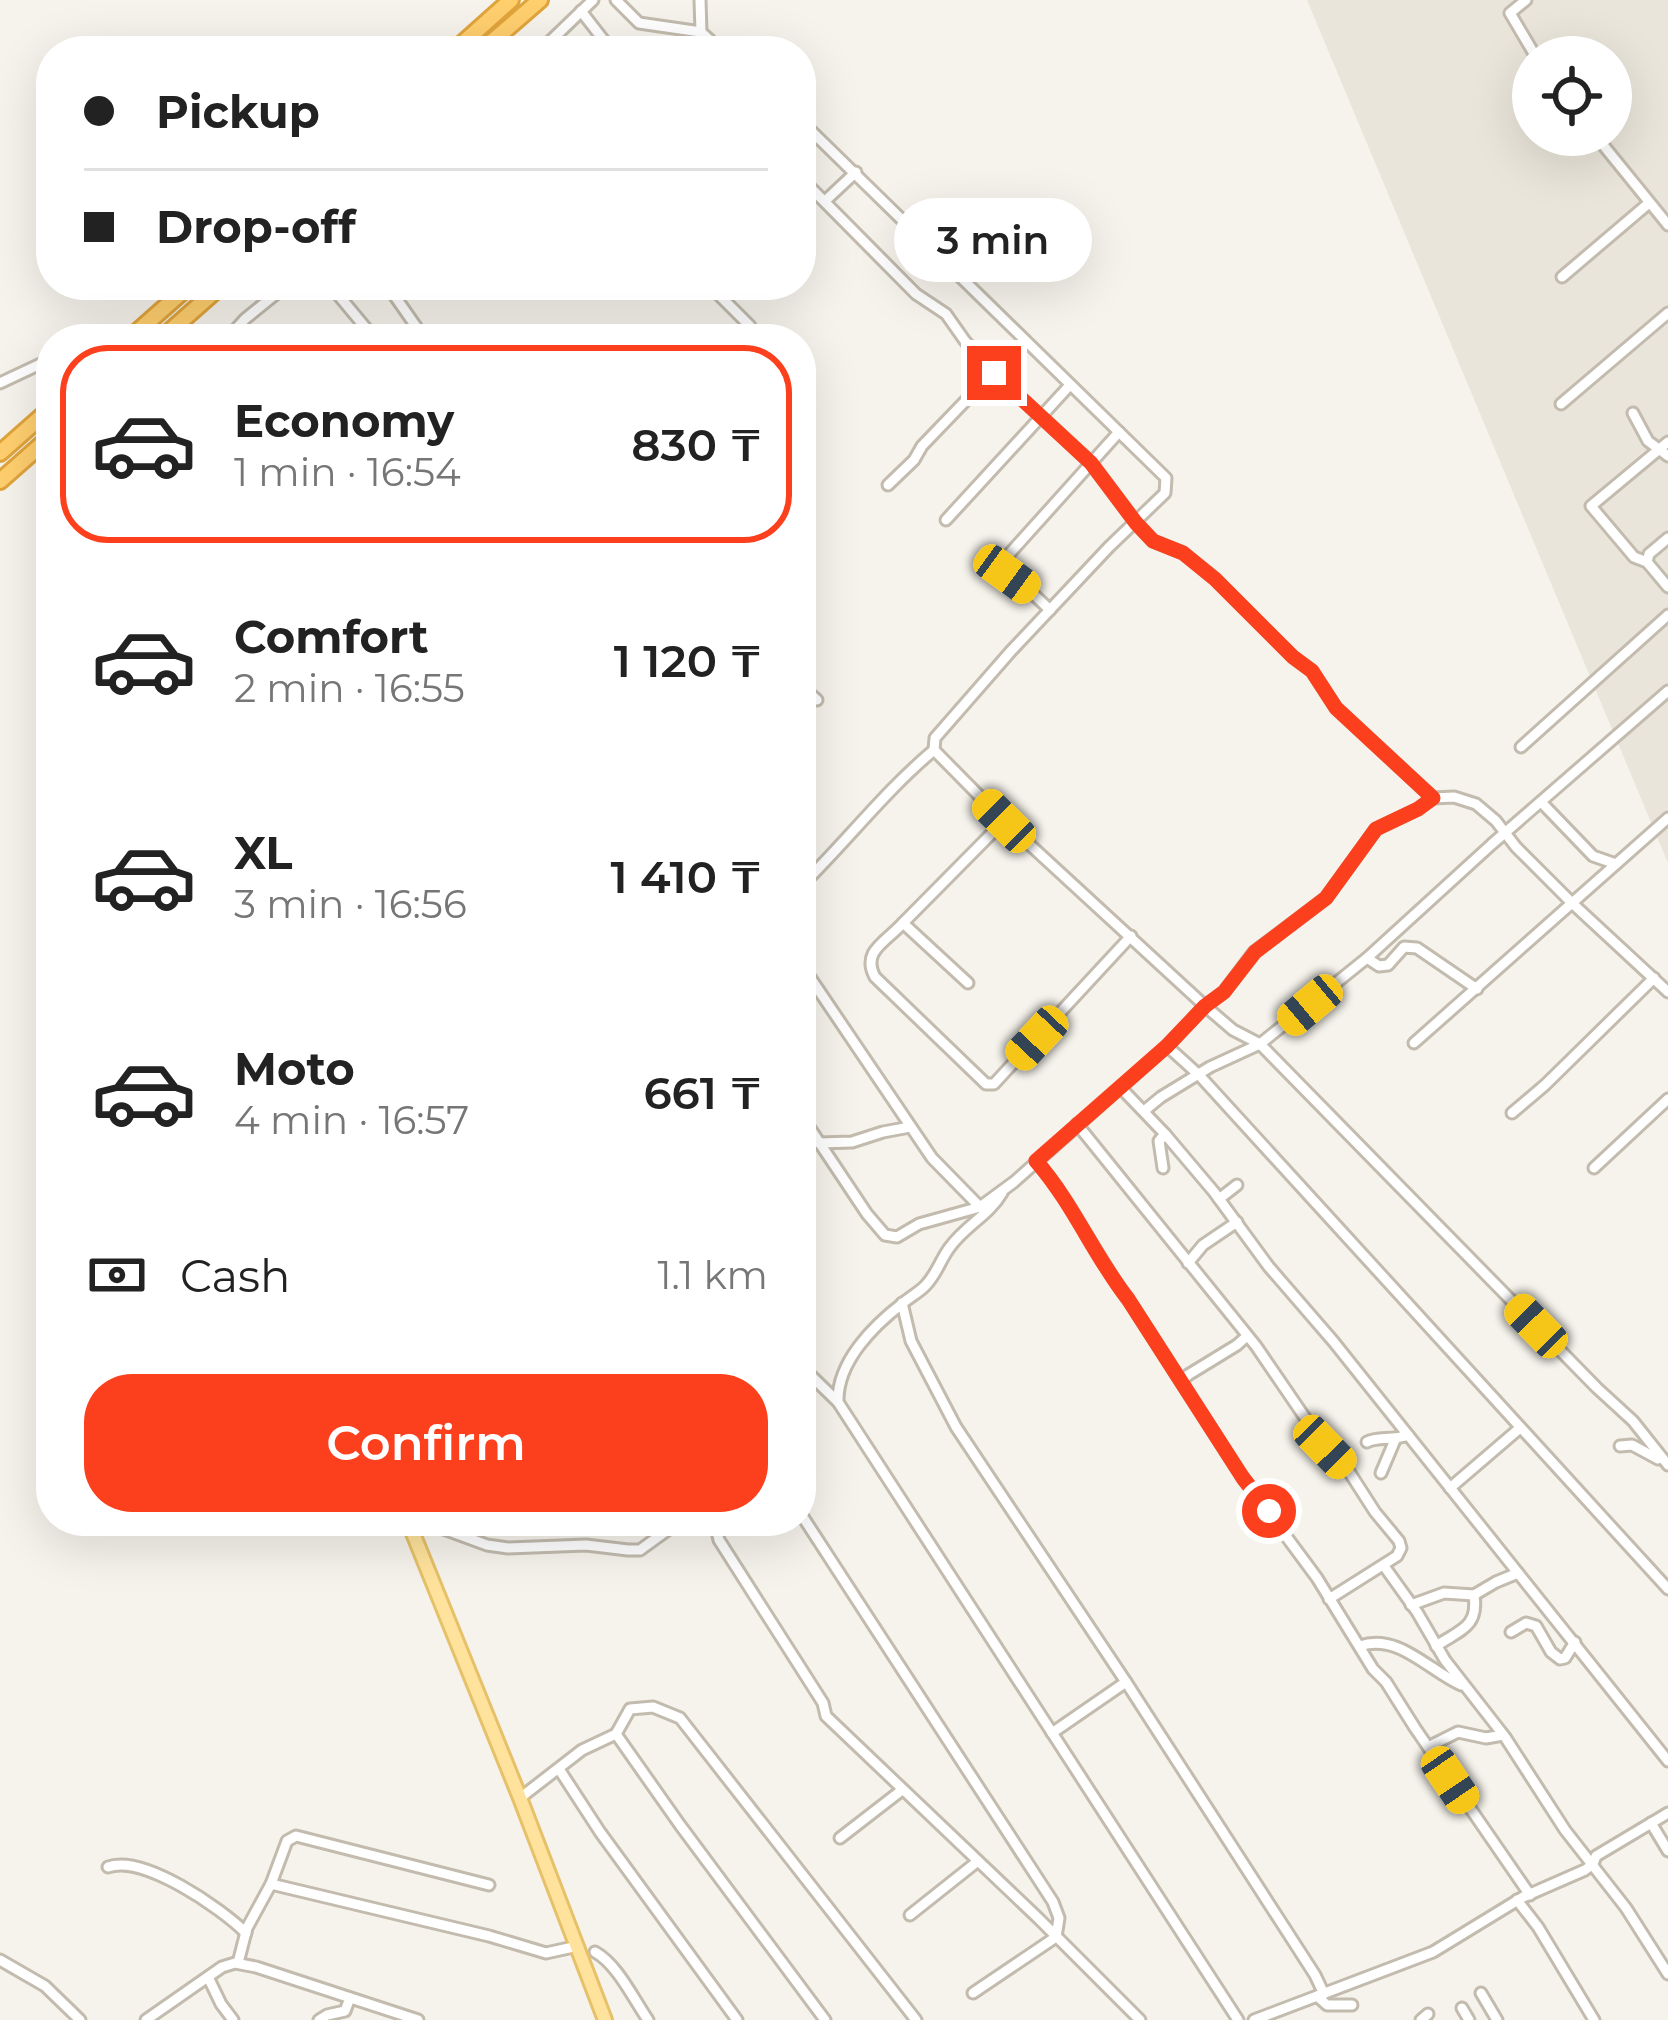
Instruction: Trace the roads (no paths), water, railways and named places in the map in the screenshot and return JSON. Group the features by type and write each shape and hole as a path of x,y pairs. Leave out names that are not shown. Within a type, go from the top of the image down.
{"highway":[{"path":"471,36 511,0"},
{"path":"498,36 540,0"},
{"path":"146,324 173,300"},
{"path":"179,324 205,300"},
{"path":"0,453 36,421"},
{"path":"0,481 36,449"}],"main road":[{"path":"414,1536 605,2020"}],"street":[{"path":"555,36 592,0"},
{"path":"616,0 639,23 705,36"},
{"path":"700,0 700,32"},
{"path":"1524,36 1510,13 1526,0"},
{"path":"581,11 600,36"},
{"path":"816,137 1166,478 1165,493 1050,610 935,738 934,750 902,777 816,872"},
{"path":"1611,156 1668,225"},
{"path":"825,201 856,172"},
{"path":"816,192 916,294 946,314 994,373 1091,463 1153,541 1183,553 1215,579 1312,671 1336,708 1433,798"},
{"path":"1562,277 1649,203"},
{"path":"240,324 268,300"},
{"path":"342,300 362,324"},
{"path":"724,300 749,324"},
{"path":"1561,404 1668,314"},
{"path":"185,317 185,324"},
{"path":"887,485 1024,340"},
{"path":"0,383 36,366"},
{"path":"946,520 1070,385"},
{"path":"1634,413 1643,435 1665,449 1592,506 1634,557 1647,562 1668,587"},
{"path":"1050,610 1007,574 1004,561 1119,433"},
{"path":"1647,562 1649,554 1668,538"},
{"path":"1521,748 1668,615"},
{"path":"1144,1111 1225,1059 1260,1044 1367,958 1668,691"},
{"path":"934,750 1205,1006 1233,1030 1260,1044 1643,1434 1668,1465 1626,1445 1641,1440 1643,1434"},
{"path":"816,1138 885,1235 897,1237 919,1224 980,1207 1167,1046 1224,992 1255,952 1326,898 1376,829 1433,798 1454,797 1476,804 1668,992"},
{"path":"1542,803 1593,856 1616,863"},
{"path":"1414,1043 1668,818"},
{"path":"1004,821 870,956 868,965 986,1084 994,1084 1130,936"},
{"path":"903,923 968,983"},
{"path":"1405,924 1417,948 1477,989"},
{"path":"1367,958 1379,966 1388,964 1404,947 1417,948"},
{"path":"1512,1113 1668,969"},
{"path":"816,986 932,1158 980,1207"},
{"path":"1167,1046 1668,1589"},
{"path":"1121,1088 1219,1199 1668,1761"},
{"path":"1594,1168 1668,1100"},
{"path":"1076,1124 1247,1336 1399,1541 1397,1556 1329,1599"},
{"path":"819,1143 852,1142 910,1127"},
{"path":"1163,1168 1159,1141 1165,1134"},
{"path":"1036,1161 1243,1478 1284,1531 1530,1895"},
{"path":"1219,1199 1237,1185"},
{"path":"838,1402 848,1361 868,1335 937,1273 951,1245 990,1210 1005,1188"},
{"path":"1188,1263 1203,1245 1237,1222"},
{"path":"902,1303 911,1341 956,1427 1325,1994 1357,2008"},
{"path":"1182,1382 1247,1336"},
{"path":"816,1381 838,1402 1238,2020"},
{"path":"1450,1488 1520,1428"},
{"path":"1367,1442 1408,1435"},
{"path":"1381,1473 1395,1440"},
{"path":"463,1536 508,1548 640,1550 659,1536"},
{"path":"718,1536 823,1703 826,1715 1140,2020"},
{"path":"815,1536 1059,1918 1056,1937 973,1993"},
{"path":"1384,1566 1668,1974"},
{"path":"1411,1605 1444,1593 1474,1595 1518,1574"},
{"path":"1436,1646 1471,1622 1476,1610 1474,1595"},
{"path":"1511,1632 1531,1622 1561,1659 1575,1642"},
{"path":"1429,1635 1431,1667"},
{"path":"1360,1646 1376,1641 1388,1644 1466,1688"},
{"path":"1052,1733 1126,1682"},
{"path":"520,1798 582,1750 616,1734 630,1709 653,1707 680,1718 916,2020"},
{"path":"1428,1747 1458,1732 1503,1736"},
{"path":"616,1734 825,2020"},
{"path":"560,1769 600,1832 737,2020"},
{"path":"840,1838 902,1790"},
{"path":"1254,2020 1432,1952 1517,1900 1593,1864 1597,1856 1668,1813"},
{"path":"1651,1823 1668,1850"},
{"path":"238,1963 246,1933 272,1884 287,1841 296,1836 489,1886"},
{"path":"910,1916 978,1861"},
{"path":"108,1868 135,1866 170,1880 246,1933"},
{"path":"272,1884 546,1952 578,1946"},
{"path":"1517,1900 1594,2020"},
{"path":"596,1952 611,1960 648,2020"},
{"path":"0,1960 45,1986 80,2020"},
{"path":"146,2020 222,1967 238,1963 418,2020"},
{"path":"208,1977 232,2020"},
{"path":"1480,1994 1497,2020"},
{"path":"320,2020 345,2011 350,1998"},
{"path":"1462,2008 1469,2020"},
{"path":"1115,2020 1128,2009"}]}
